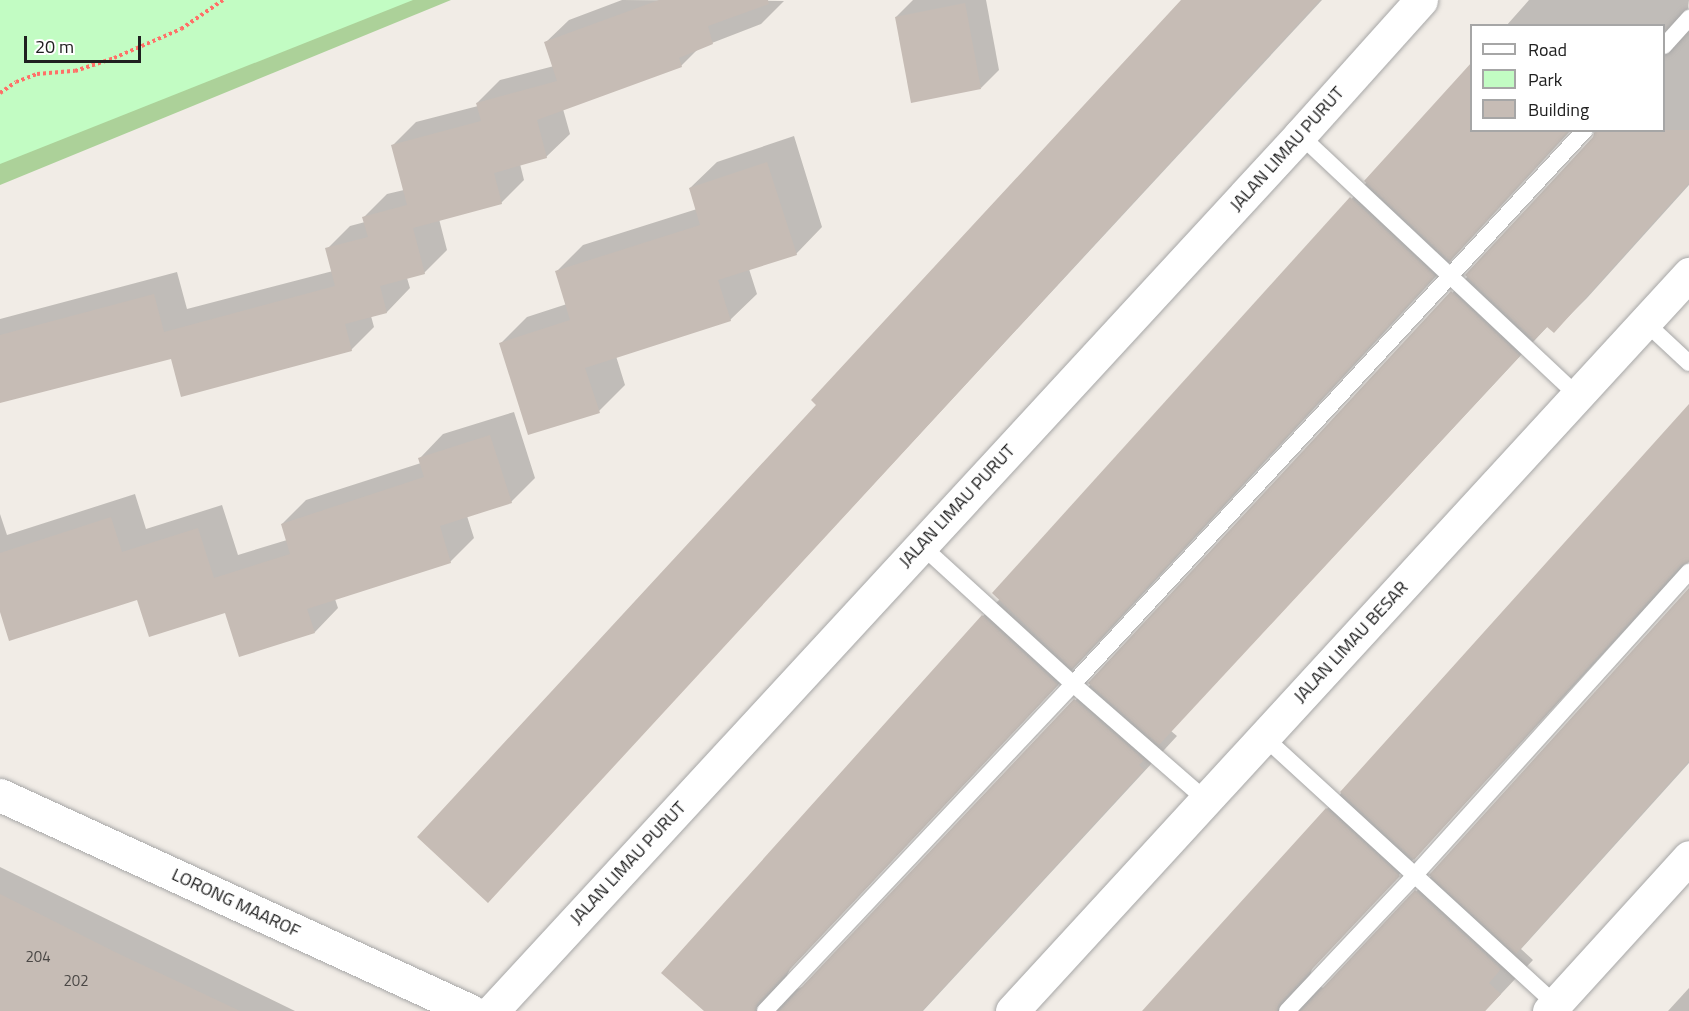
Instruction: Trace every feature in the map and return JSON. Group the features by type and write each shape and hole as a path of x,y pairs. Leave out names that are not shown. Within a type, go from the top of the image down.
{"street":[{"name":"JALAN LIMAU PURUT","path":"492,1011 1300,135 1421,0"},
{"name":"JALAN LIMAU BESAR","path":"1012,1011 1689,274"},
{"name":"LORONG MAAROF","path":"0,795 471,1011"},
{"path":"1552,1008 1689,857"}],"lane":[{"path":"1665,45 1689,18"},
{"path":"765,1011 1073,684 1584,132"},
{"path":"1300,135 1578,396"},
{"path":"1645,322 1689,363"},
{"path":"921,545 1073,684 1206,800"},
{"path":"1287,1011 1414,876 1689,572"},
{"path":"1264,737 1552,1008"}],"path":[{"path":"0,93 16,82 37,74 75,71 114,58 181,29 223,0"}],"green space":[{"path":"0,0 413,0 0,164"},
{"path":"54,0 451,0 0,185 0,11"}],"building":[{"path":"659,0 768,0 769,4 708,26 713,44 679,58 682,67 537,120 547,158 494,173 502,204 413,228 425,274 380,286 387,313 345,324 352,351 181,397 171,359 0,403 0,335 154,294 164,332 335,286 325,248 368,237 362,217 407,205 391,145 481,121 476,103 557,81 544,42"},
{"path":"1181,0 1320,0 488,903 417,837 816,405 811,400"},
{"path":"965,3 981,89 911,103 895,17"},
{"path":"1470,64 1470,132 1568,132 1450,261 1364,181"},
{"path":"1689,130 1689,183 1554,333 1547,327 1534,340 1465,275 1593,137 1594,132"},
{"path":"767,162 797,255 718,280 731,321 585,368 600,413 528,435 499,343 570,320 555,271 700,225 689,188"},
{"path":"1350,197 1435,276 1072,669 992,593"},
{"path":"1451,291 1520,356 1159,745 1088,683"},
{"path":"1689,404 1689,562 1681,565 1414,860 1340,792"},
{"path":"490,435 512,503 440,526 451,563 307,609 315,633 239,657 225,613 149,637 137,600 9,641 0,612 0,553 111,517 122,552 198,528 214,578 290,554 281,524 424,477 418,458"},
{"path":"1689,588 1689,761 1516,954 1429,875"},
{"path":"982,615 1058,685 757,1004 755,1011 704,1011 661,973"},
{"path":"1074,699 1144,760 1139,765 1144,770 922,1011 779,1011"},
{"path":"1326,808 1400,876 1279,1004 1277,1011 1142,1011"},
{"path":"1415,890 1501,969 1489,983 1501,994 1485,1011 1301,1011"},
{"path":"0,894 115,952 240,1011 0,1011"}]}
